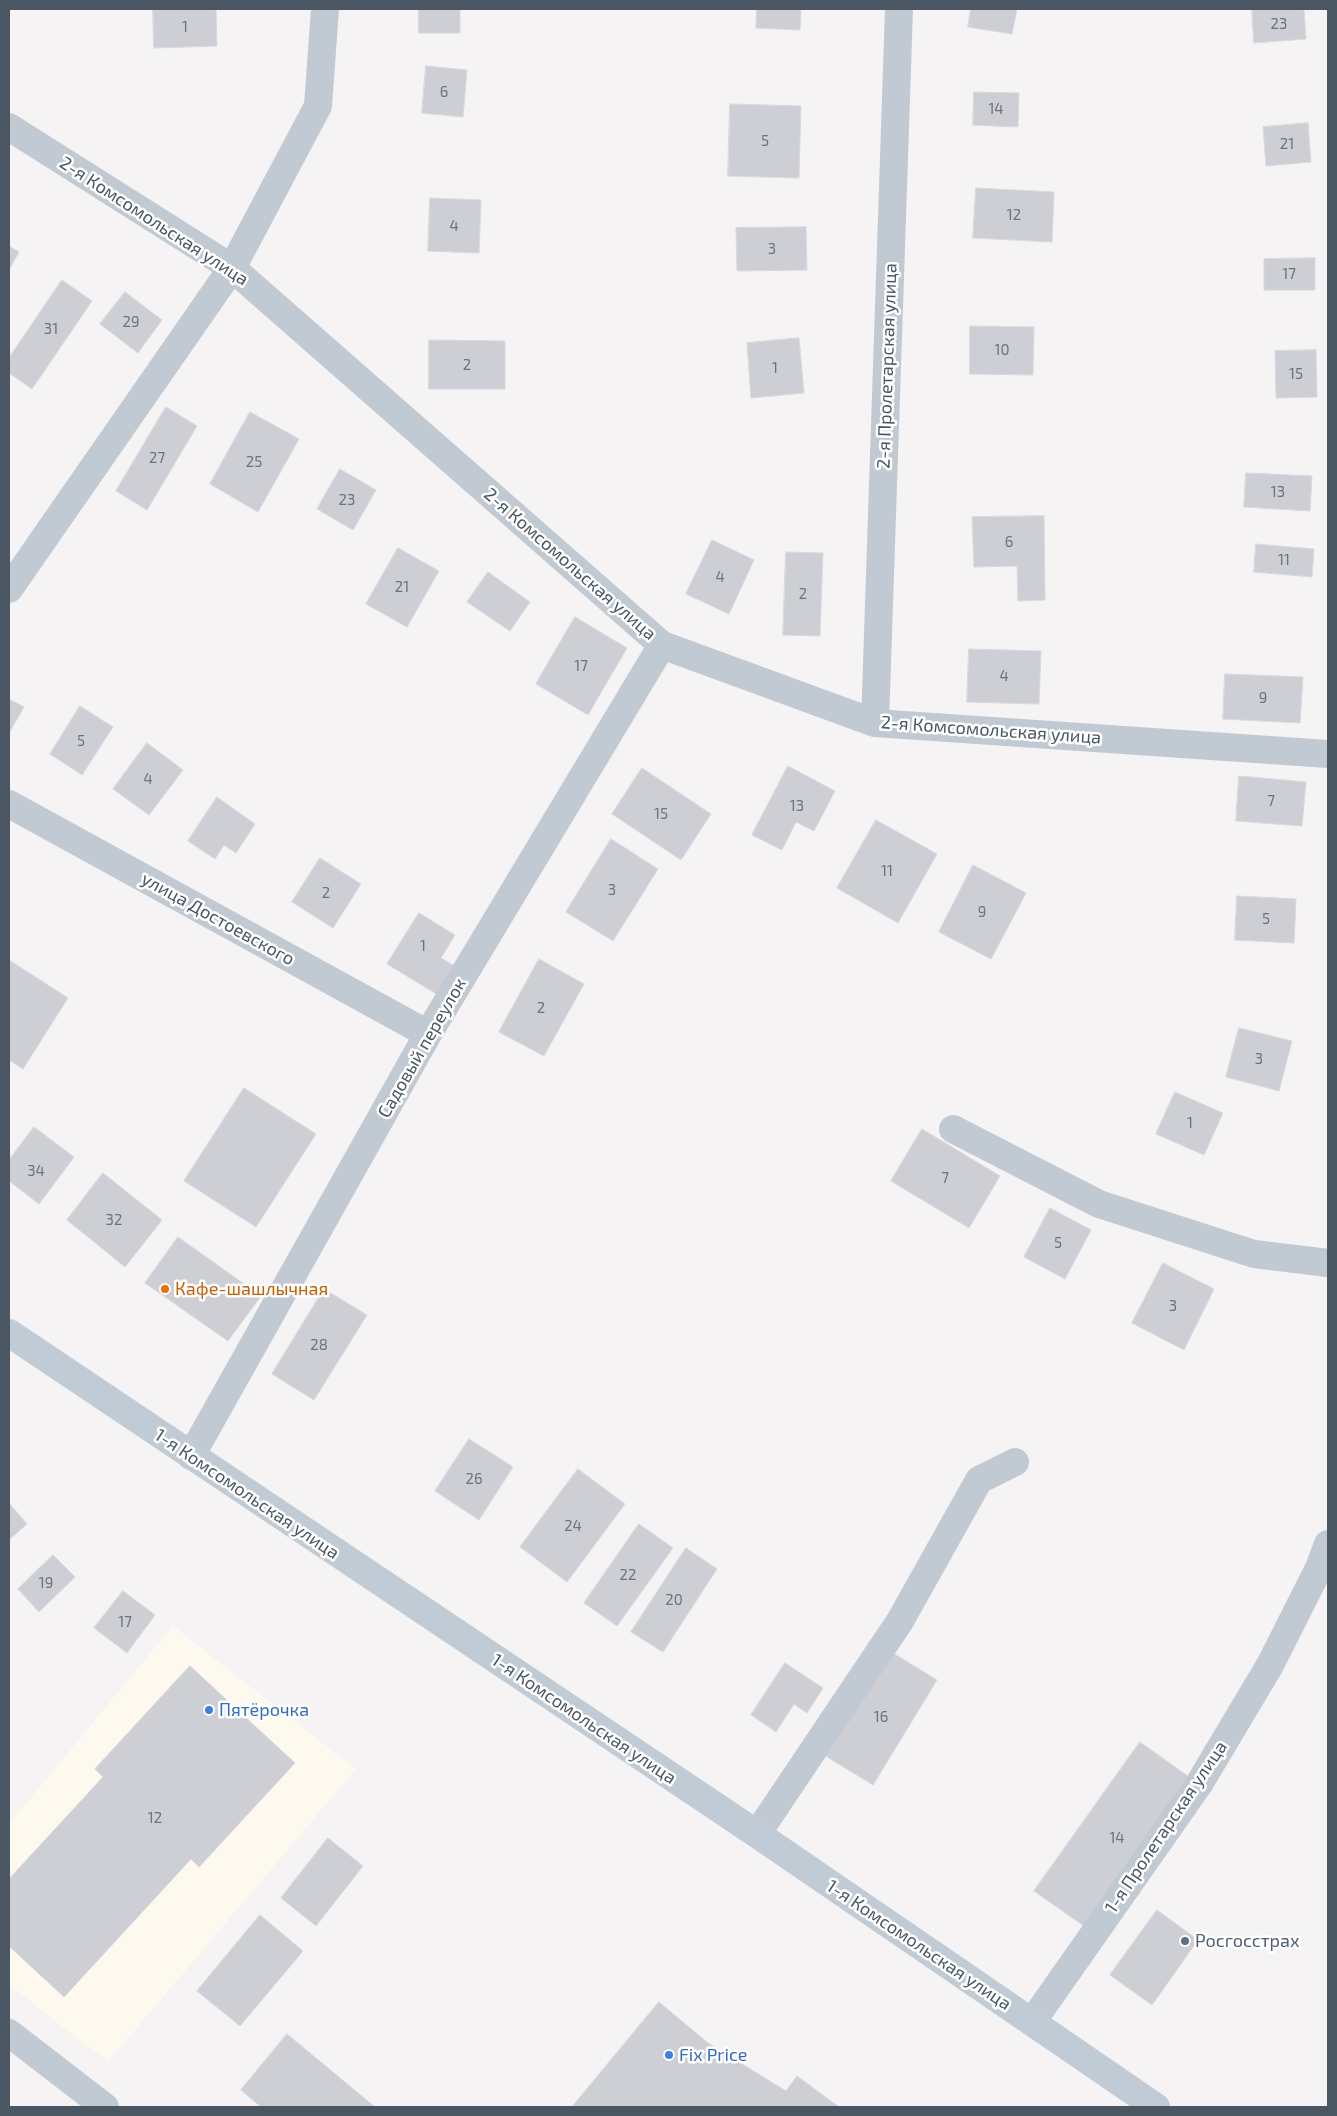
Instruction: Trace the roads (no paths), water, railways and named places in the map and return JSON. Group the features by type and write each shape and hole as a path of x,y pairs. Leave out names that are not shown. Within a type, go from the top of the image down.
{"main road":[{"name":"1-я Комсомольская улица","path":"9,1333 756,1834 1156,2107"}],"street":[{"path":"9,589 232,268 318,106 325,9"},
{"name":"2-я Пролетарская улица","path":"875,723 899,9"},
{"name":"2-я Комсомольская улица","path":"9,127 232,268 662,645 875,723 1328,754"},
{"name":"Садовый переулок","path":"191,1456 428,1034 662,645"},
{"name":"улица Достоевского","path":"9,804 428,1034"},
{"path":"953,1128 1098,1204 1254,1254 1328,1263"},
{"path":"756,1834 900,1621 979,1480 1015,1462"},
{"name":"1-я Пролетарская улица","path":"1032,2022 1199,1784 1270,1665 1319,1568 1328,1544"},
{"path":"9,2033 105,2107"}],"place":[{"name":"Кафе-шашлычная","path":"165,1289"},
{"name":"Пятёрочка","path":"209,1710"},
{"name":"Росгосстрах","path":"1185,1941"},
{"name":"Fix Price","path":"669,2055"}]}
